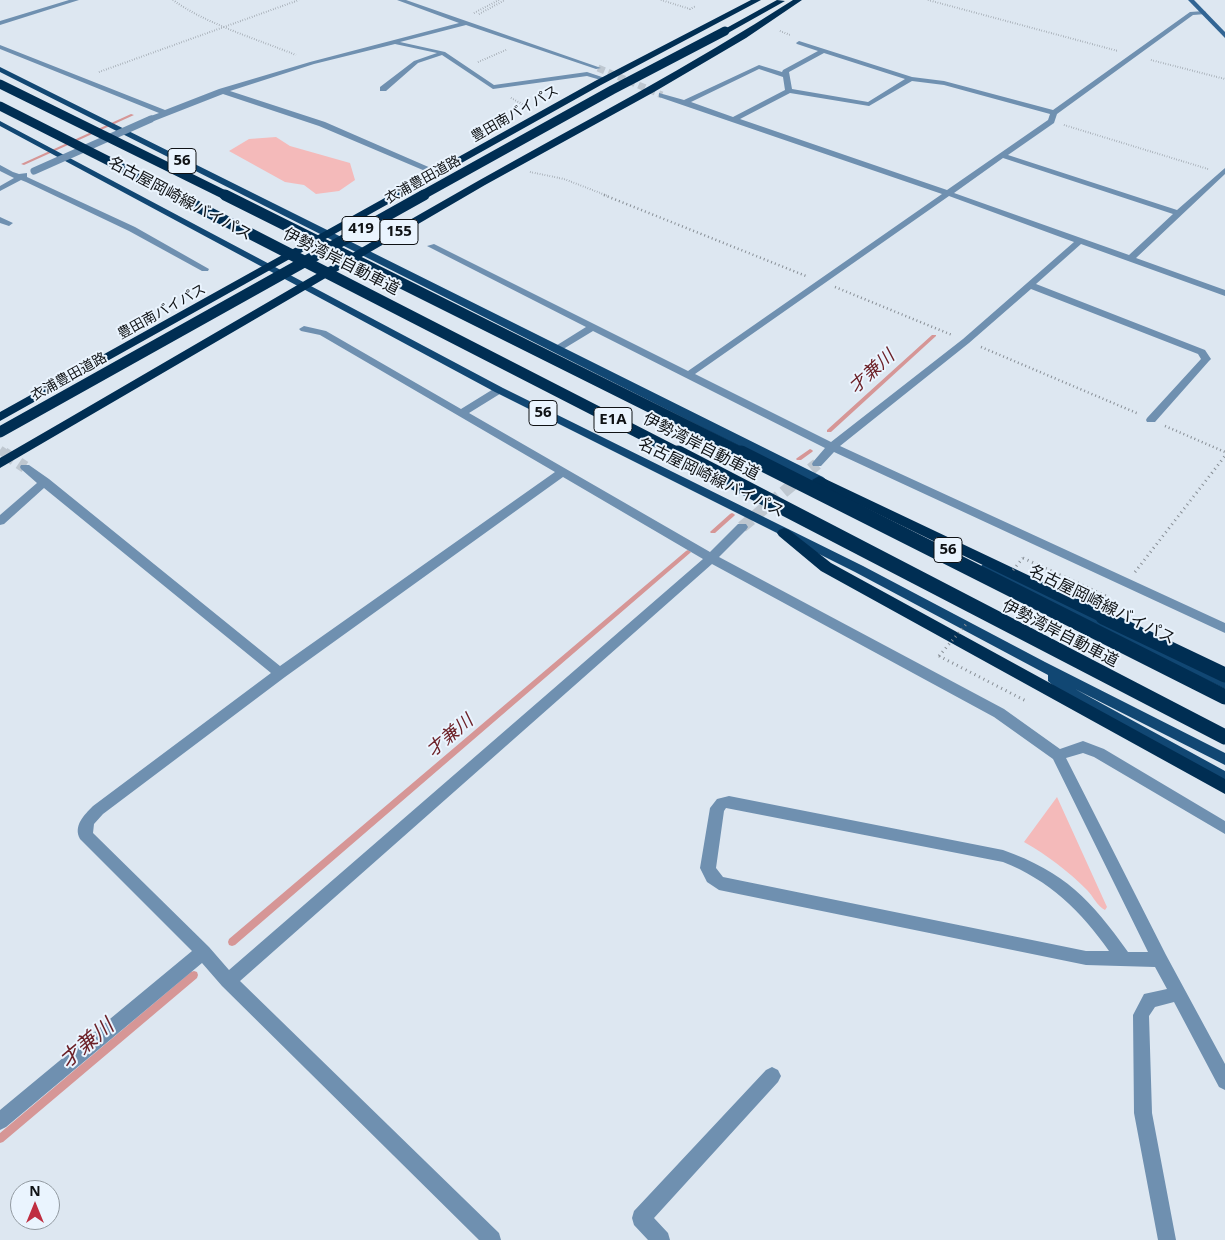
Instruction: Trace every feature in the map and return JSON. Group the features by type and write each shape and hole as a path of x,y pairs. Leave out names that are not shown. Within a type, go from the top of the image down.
{"highway":[{"name":"豊田南バイパス","path":"0,417 604,80 757,0"},
{"name":"衣浦豊田道路","path":"0,432 721,30 771,0"},
{"name":"衣浦豊田道路","path":"0,425 606,88 782,0"},
{"name":"155","path":"0,464 482,183 659,86 743,36 798,0"},
{"name":"伊勢湾岸自動車道","path":"0,84 511,337 1225,697"},
{"name":"伊勢湾岸自動車道","path":"0,106 486,354 1225,738"},
{"path":"819,480 1225,674"},
{"path":"784,533 826,567 1225,787"}],"main road":[{"name":"名古屋岡崎線バイパス","path":"0,69 819,480 847,500 1225,684"},
{"name":"名古屋岡崎線バイパス","path":"0,123 499,390 859,569 1040,665 1225,759"},
{"path":"1080,614 1225,674"},
{"path":"1040,665 1071,693 1225,778"}],"street":[{"path":"0,23 76,0"},
{"path":"400,0 598,68"},
{"path":"1191,0 1225,36"},
{"path":"688,375 1001,155 1192,13 1204,12"},
{"path":"0,189 20,177 151,118 222,92 312,63 464,23"},
{"path":"392,43 443,53 493,87 587,74 604,80"},
{"path":"799,43 911,79 944,83 1053,117"},
{"path":"2,50 165,113"},
{"path":"789,91 785,72 823,51"},
{"path":"383,89 416,62 443,53"},
{"path":"686,102 759,67 786,76"},
{"path":"735,118 789,91 870,104 911,79"},
{"path":"222,92 322,124 437,174"},
{"path":"662,95 735,118 1225,293"},
{"path":"1001,155 1178,213"},
{"path":"0,167 10,174 132,229 205,269"},
{"path":"1130,259 1223,171"},
{"path":"0,180 10,174"},
{"path":"0,220 10,223"},
{"path":"817,464 832,447 966,341 1080,241"},
{"path":"432,246 832,447 1225,628"},
{"path":"1029,285 1202,352 1206,359 1151,420"},
{"path":"557,349 593,327"},
{"path":"304,329 323,333 712,558 999,713 1058,755 1177,994 1225,1081"},
{"path":"462,412 499,390"},
{"path":"24,466 280,673"},
{"path":"492,1240 228,982 203,952 85,836 87,822 98,810 280,673 563,472"},
{"path":"1,520 45,482"},
{"path":"228,982 712,558 742,527"},
{"path":"1058,755 1083,747 1099,753 1225,828"},
{"path":"1124,959 1101,927 1071,894 1037,868 1020,861 1003,856 729,802 717,808 708,868 712,877 719,883 1086,958 1160,960"},
{"path":"0,1122 203,952"},
{"path":"1167,1240 1143,1113 1141,1015 1150,1000 1177,994"},
{"path":"661,1240 641,1218 772,1076"}],"path":[{"path":"173,0 181,6 312,63"},
{"path":"81,79 298,0"},
{"path":"464,23 505,0"},
{"path":"661,0 690,9 696,6"},
{"path":"928,0 1225,79"},
{"path":"465,67 523,43"},
{"path":"493,87 524,105 524,110"},
{"path":"1053,117 1223,171"},
{"path":"515,166 535,173 564,179 821,281 1225,452"},
{"path":"1126,583 1225,456"},
{"path":"1023,558 1106,596"},
{"path":"939,656 1026,701"}],"shaded area":[{"path":"276,137 290,146 350,163 355,180 339,191 316,194 304,185 285,182 229,151 249,139"},
{"path":"1057,797 1107,907 1105,910 1065,870 1024,842"}],"waterway":[{"path":"23,164 132,115"},
{"name":"才兼川","path":"829,431 934,336"},
{"name":"才兼川","path":"799,459 810,451"},
{"name":"才兼川","path":"713,532 732,515"},
{"name":"才兼川","path":"232,942 688,552"},
{"name":"才兼川","path":"0,1139 194,975"}],"tunnel":[{"path":"598,68 662,95"},
{"path":"0,450 6,454"},
{"path":"4,453 25,467"},
{"path":"742,527 817,464"}]}
